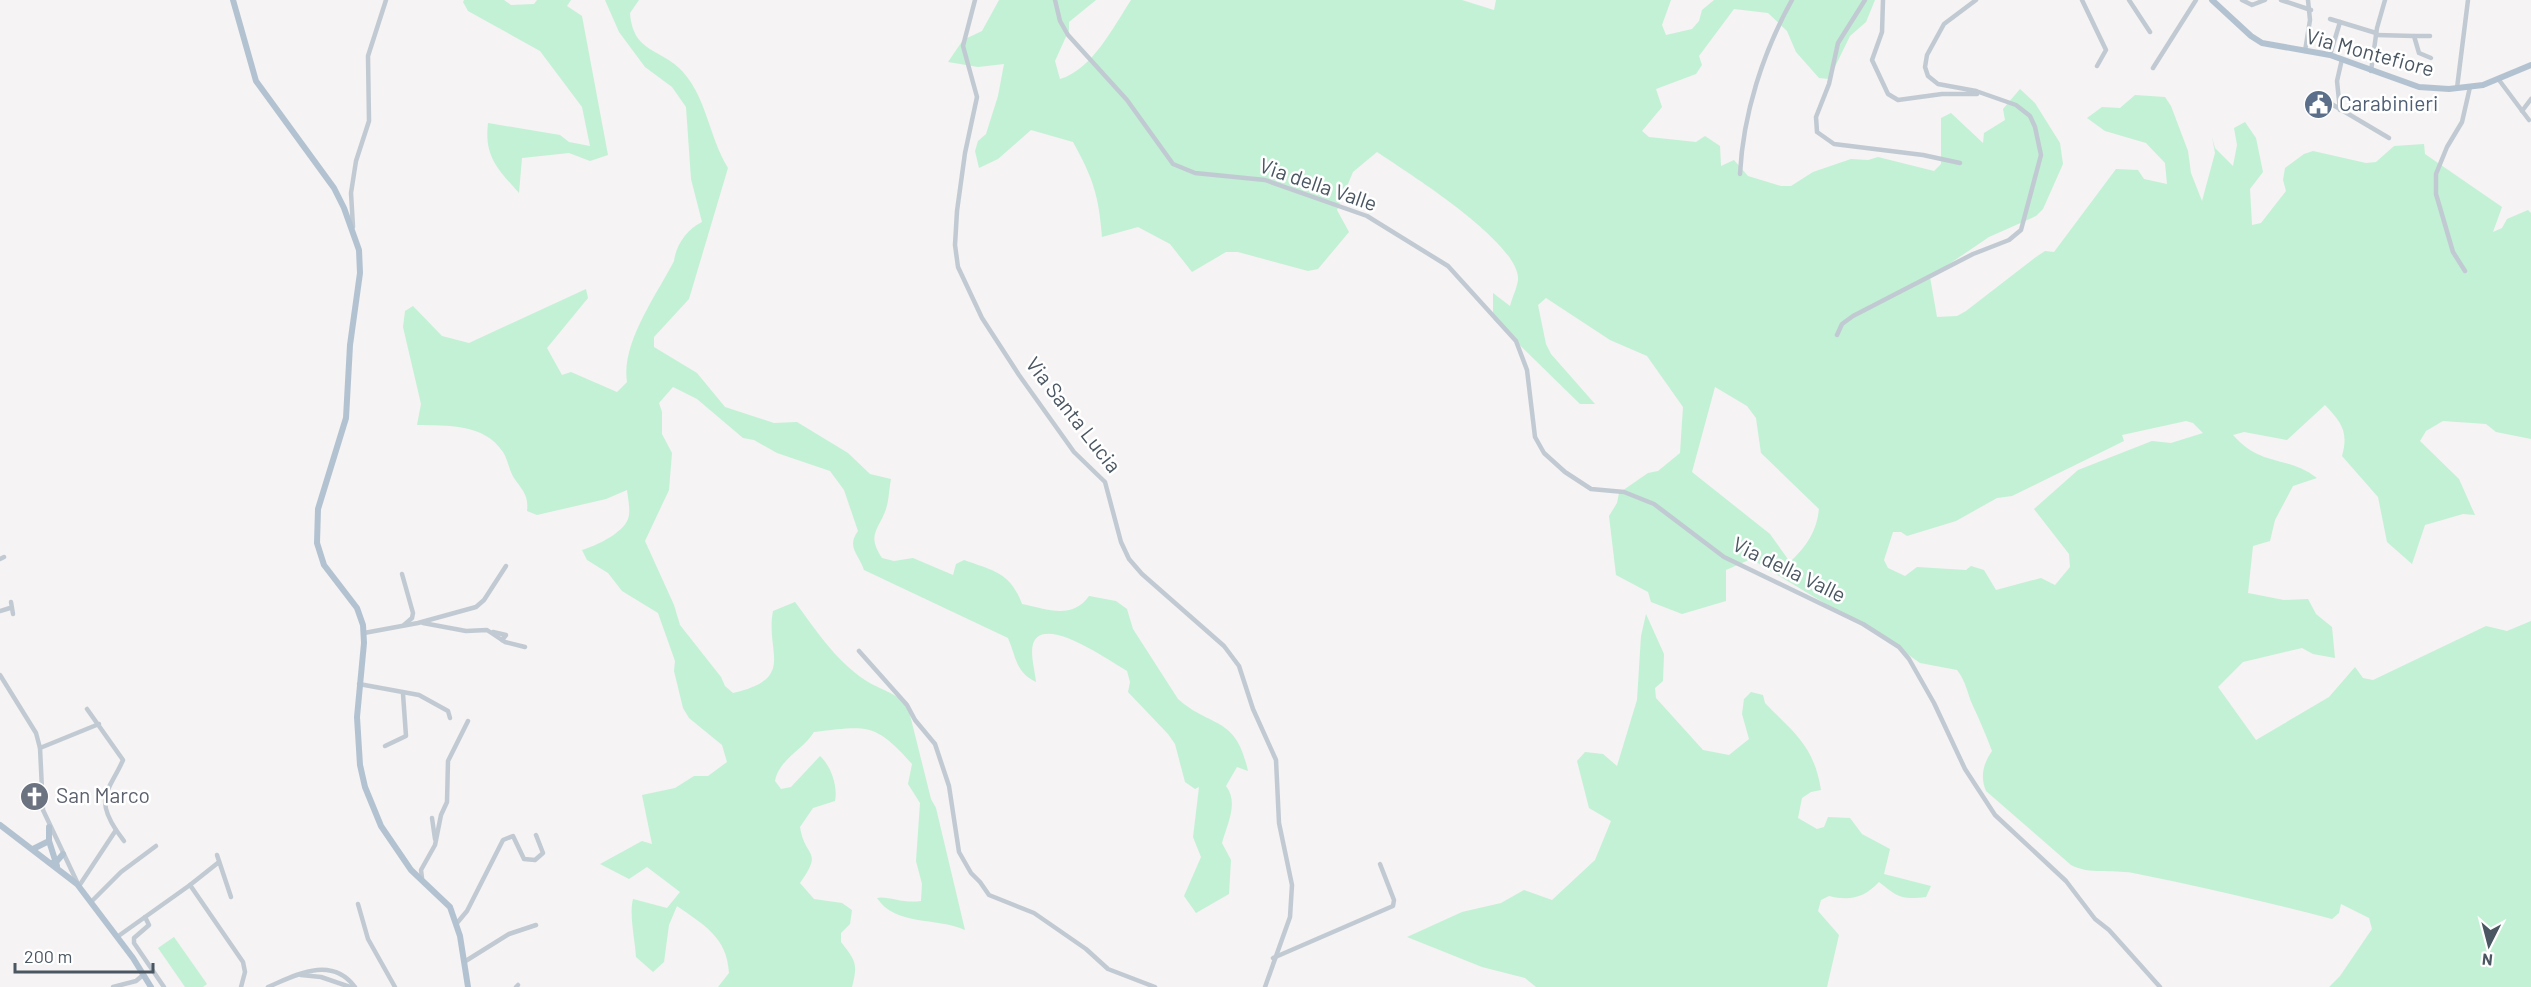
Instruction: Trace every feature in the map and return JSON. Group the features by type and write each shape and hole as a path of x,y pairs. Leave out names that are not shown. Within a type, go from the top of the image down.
{"main road":[{"path":"232,0 256,81 331,182 354,233 361,268 351,329 346,418 319,505 316,529 324,565 357,608 364,633 359,684 360,765 365,787 384,830 412,872 447,902 457,923 468,987"},
{"name":"Via Montefiore","path":"2212,0 2258,41 2342,59 2419,87 2470,87 2499,80 2531,65"},
{"path":"0,825 54,864 79,886 117,936 151,987"},
{"path":"49,827 49,841 54,864"},
{"path":"33,849 49,841"},
{"path":"54,864 63,854"}],"street":[{"path":"354,233 351,193 356,161 369,121 368,56 386,0"},
{"name":"Via Santa Lucia","path":"975,0 963,46 977,98 960,189 955,239 958,267 982,318 1019,375 1070,447 1106,484 1121,542 1129,559 1142,574 1224,646 1239,666 1253,709 1276,760 1279,823 1292,885 1290,917 1264,987"},
{"name":"Via della Valle","path":"1054,0 1065,31 1127,100 1173,164 1195,173 1264,180 1358,213 1448,266 1516,341 1528,379 1535,436 1544,453 1565,472 1593,489 1624,492 1654,504 1683,524 1720,555 1868,626 1901,649 1934,703 1965,769 1990,809 2012,834 2066,881 2095,920 2107,928 2160,987"},
{"path":"1740,174 1742,143 1750,105 1777,28 1792,0"},
{"path":"1865,0 1838,43 1828,84 1816,117 1817,132 1834,144 1923,155 1960,163"},
{"path":"1882,0 1882,32 1872,59 1890,96 1898,100 1942,94 1973,96 1977,94 1976,90"},
{"path":"1837,335 1840,326 1852,316 1973,254 2009,240 2021,230 2026,204 2041,155 2035,127 2028,114 2016,105 1976,90 1938,84 1928,76 1925,67 1927,55 1944,24 1976,0"},
{"path":"2082,0 2106,50 2097,66"},
{"path":"2129,0 2150,32"},
{"path":"2153,68 2196,0"},
{"path":"2242,0 2252,5 2265,0"},
{"path":"2281,0 2311,10"},
{"path":"2305,51 2311,10 2308,0"},
{"path":"2371,71 2376,34 2385,0"},
{"path":"2457,88 2468,0"},
{"path":"2330,19 2376,34 2430,36"},
{"path":"2330,56 2340,22"},
{"path":"2414,36 2419,53 2431,58"},
{"path":"2340,110 2337,86 2342,59"},
{"path":"2499,80 2529,120"},
{"path":"2464,271 2453,252 2436,194 2436,174 2447,147 2462,122 2470,87"},
{"path":"2318,96 2389,138"},
{"path":"2522,111 2531,99"},
{"path":"364,633 402,627 480,605 506,566"},
{"path":"402,574 413,613 412,618 402,627"},
{"path":"0,611 11,608"},
{"path":"418,623 433,623 466,631 491,631 502,640 525,647"},
{"path":"859,651 907,705 915,720 935,744 949,786 959,852 970,873 980,882 989,896 1034,913 1086,949 1108,969 1155,987"},
{"path":"0,675 30,721 40,748 41,801 49,827 79,886 116,830"},
{"path":"359,684 403,694 420,695 448,711 450,718"},
{"path":"385,746 406,736 403,694"},
{"path":"87,709 123,760 104,794 108,816 124,841"},
{"path":"425,885 420,870 435,846 448,796 448,761 468,721"},
{"path":"40,748 99,724"},
{"path":"432,818 435,846"},
{"path":"457,923 466,913 504,839 513,836 524,859 533,860 541,858 543,854 536,835"},
{"path":"91,902 121,872 156,846"},
{"path":"217,855 231,897"},
{"path":"117,936 219,862"},
{"path":"1273,958 1393,906 1394,900 1380,864"},
{"path":"190,885 243,962 245,972 241,987"},
{"path":"358,904 368,939 395,987"},
{"path":"145,917 149,925 134,938 134,943 164,987"},
{"path":"464,962 507,935 536,925"},
{"path":"269,986 297,975 327,969 341,974 352,987"},
{"path":"115,987 136,984 143,975"},
{"path":"297,975 314,975 352,987"}],"green space":[{"path":"464,0 504,0 511,5 534,4 537,0 571,0 567,6 582,16 608,155 590,161 569,153 522,158 519,193 494,162 488,145 488,123 560,135 569,142 590,146 582,107 540,51 468,11"},
{"path":"605,0 639,0 630,13 632,26 637,36 650,49 675,64 691,83 703,106 716,144 728,168 689,299 654,337 654,347 697,373 725,407 774,423 797,422 848,453 870,474 891,479 887,506 874,537 877,550 882,558 894,561 913,558 953,575 956,564 964,560 1000,574 1012,585 1022,604 1041,608 1058,611 1075,608 1089,596 1116,601 1127,609 1133,629 1178,699 1230,732 1243,753 1248,771 1237,767 1226,786 1232,799 1229,821 1222,843 1231,860 1229,894 1196,913 1184,896 1201,857 1193,837 1199,787 1195,789 1185,782 1175,744 1128,692 1130,682 1127,671 1078,642 1050,634 1039,636 1033,644 1032,658 1036,682 1029,678 1017,663 1008,638 864,570 853,546 858,531 844,490 830,471 777,453 754,440 743,438 697,399 673,387 659,403 662,412 662,434 672,453 669,490 645,541 674,605 680,625 721,677 725,686 733,693 753,687 765,680 772,672 774,662 773,611 795,602 844,663 865,680 893,695 908,707 931,799 936,808 965,930 894,913 877,898 921,901 922,884 916,861 920,803 908,784 912,764 889,740 869,730 846,729 814,732 781,767 775,781 781,789 791,787 820,756 833,777 835,801 813,808 800,827 812,859 800,883 814,899 842,903 852,910 850,924 841,933 841,942 854,963 855,973 852,987 718,987 729,973 724,950 705,926 677,906 669,925 664,962 653,972 636,957 632,920 633,899 667,908 680,892 647,867 629,879 600,864 642,841 652,844 642,795 675,788 694,776 708,776 727,762 722,745 689,718 683,708 674,671 675,661 658,613 622,591 608,573 587,560 582,550 608,538 625,524 629,512 627,490 606,499 537,515 527,511 524,493 512,475 503,452 495,443 486,436 464,428 417,425 421,404 403,327 405,311 413,306 442,336 469,343 586,289 588,298 547,348 562,375 571,372 617,392 627,382 629,352 634,336 674,261 680,243 687,233 702,222 691,179 686,107 672,87 645,67 619,32"},
{"path":"999,0 1096,0 1069,22 1069,30 1055,61 1060,79 1072,74 1092,57 1110,34 1131,0 1462,0 1494,10 1496,0 1671,0 1662,25 1666,35 1692,29 1699,21 1702,10 1714,0 1875,0 1866,22 1850,36 1829,79 1819,78 1796,52 1787,31 1768,13 1734,9 1699,56 1702,65 1696,74 1656,89 1662,107 1642,131 1649,137 1696,142 1705,136 1720,146 1721,166 1734,160 1748,176 1781,186 1791,186 1813,172 1851,159 1868,160 1878,157 1934,171 1941,164 1941,118 1951,113 1983,143 1984,133 2005,120 2003,109 2020,89 2035,103 2060,143 2063,164 2043,209 2036,216 1989,237 1930,277 1937,317 1957,316 1966,311 2036,257 2045,251 2054,252 2116,169 2138,170 2144,179 2167,184 2165,163 2146,143 2105,131 2087,118 2102,107 2120,108 2135,95 2165,97 2171,106 2188,151 2191,173 2202,201 2215,153 2212,137 2215,148 2233,166 2237,145 2234,128 2245,122 2256,138 2263,172 2250,189 2252,225 2261,223 2286,191 2283,180 2285,168 2304,154 2313,151 2366,163 2376,162 2394,146 2424,144 2425,154 2502,207 2493,232 2502,228 2507,219 2528,210 2531,213 2531,439 2496,432 2486,424 2443,421 2426,431 2420,441 2459,479 2475,515 2463,514 2425,525 2412,564 2387,542 2378,497 2342,456 2344,433 2325,405 2287,440 2244,432 2233,435 2254,452 2296,466 2317,478 2293,486 2275,520 2270,541 2253,546 2248,593 2284,600 2308,599 2316,614 2332,627 2335,658 2313,654 2302,648 2243,662 2218,687 2256,740 2329,697 2355,667 2363,678 2373,680 2486,626 2507,631 2531,621 2531,987 2329,987 2340,976 2372,929 2369,918 2341,904 2339,913 2332,919 2158,878 2125,872 2086,870 2071,865 1986,791 1983,771 1992,751 1957,670 1920,663 1896,646 1751,559 1726,570 1726,601 1682,614 1651,602 1648,592 1616,575 1609,516 1617,503 1619,493 1648,473 1658,471 1680,453 1683,407 1647,356 1610,340 1546,298 1538,305 1546,344 1551,354 1595,404 1580,404 1493,319 1493,293 1510,306 1518,280 1514,265 1501,247 1459,209 1377,152 1353,172 1337,210 1349,232 1318,269 1308,271 1238,252 1226,252 1192,272 1170,244 1138,227 1102,237 1094,188 1086,166 1073,142 1031,130 998,159 979,168 975,151 978,141 986,134 998,96 1004,64 978,67 948,62 963,40 982,31","holes":["1715,387 1747,406 1756,418 1761,453 1819,509 1810,538 1790,562 1770,534 1692,472","2186,421 2193,423 2203,433 2171,443 2152,441 2078,470 2034,509 2069,554 2070,567 2055,585 2041,578 1996,590 1984,570 1971,566 1966,570 1917,567 1905,576 1888,568 1884,560 1893,532 1901,532 1907,536 1956,521 1997,498 2012,496 2124,441 2122,435"]},
{"path":"1646,614 1664,654 1663,681 1655,688 1656,698 1703,750 1729,755 1749,739 1742,714 1744,699 1751,692 1763,695 1765,703 1802,742 1814,762 1818,775 1821,790 1811,792 1802,798 1798,818 1817,829 1824,827 1828,817 1850,818 1862,834 1890,849 1884,874 1931,886 1926,897 1905,898 1879,882 1868,892 1856,897 1829,896 1821,900 1818,911 1839,935 1827,987 1536,987 1525,978 1482,967 1407,937 1462,912 1501,903 1524,890 1552,900 1595,860 1611,821 1589,808 1577,761 1585,752 1603,754 1617,766 1637,700 1641,636"},
{"path":"174,937 207,984 203,987 185,987 158,948"}],"place":[{"name":"Carabinieri","path":"2318,104"},
{"name":"San Marco","path":"35,796"}]}
